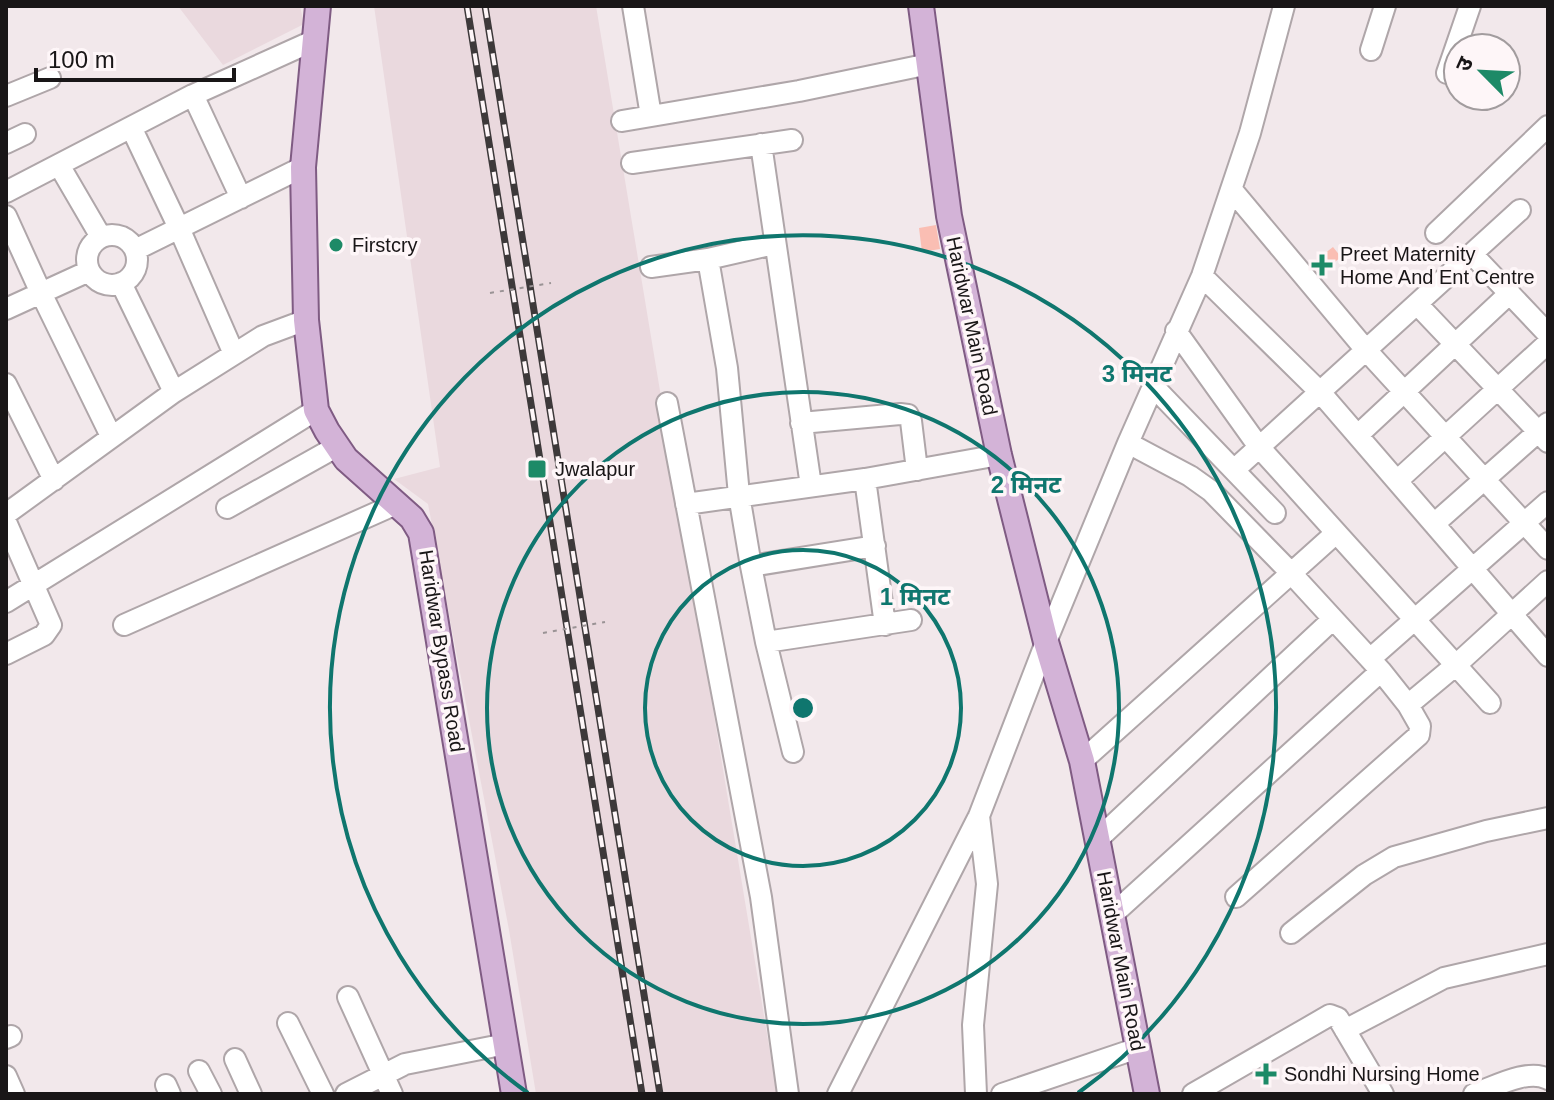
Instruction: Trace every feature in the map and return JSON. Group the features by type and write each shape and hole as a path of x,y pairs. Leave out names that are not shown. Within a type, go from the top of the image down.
{"main road":[{"name":"Haridwar Bypass Road","path":"318,6 303,167 306,320 316,410 336,447 417,525 426,553 514,1094"},
{"name":"Haridwar Main Road","path":"921,6 949,216 999,455 1046,642 1082,761 1147,1094"},
{"name":"Haridwar Main Road","path":"936,6 976,275 1042,575 1046,642"}],"street":[{"path":"633,6 651,116"},
{"path":"838,1094 979,816 1128,443 1202,276 1232,190 1284,6"},
{"path":"1371,50 1385,6"},
{"path":"1461,32 1470,6"},
{"path":"6,192 193,95 315,40"},
{"path":"622,121 799,91 929,64"},
{"path":"6,96 50,78"},
{"path":"193,95 241,198"},
{"path":"1436,233 1548,126"},
{"path":"131,127 234,354"},
{"path":"6,143 25,134"},
{"path":"632,163 792,140"},
{"path":"761,144 811,486"},
{"path":"59,165 101,237"},
{"path":"135,250 303,167"},
{"path":"1232,190 1366,350 1548,549"},
{"path":"1234,470 1520,210"},
{"path":"6,216 111,436"},
{"path":"101,237 124,238 135,250 136,266 121,283 99,282 89,271 87,255 94,241 101,237"},
{"path":"651,267 708,259 774,244"},
{"path":"1472,254 1548,334"},
{"path":"708,259 727,368 739,495 751,566 793,752"},
{"path":"6,309 89,271"},
{"path":"1202,276 1320,392 1548,656"},
{"path":"121,283 174,392"},
{"path":"1358,435 1510,293"},
{"path":"1417,304 1497,389 1545,432 1484,479 1434,524"},
{"path":"6,514 174,392 263,336 306,320"},
{"path":"1176,331 1259,447 1490,703"},
{"path":"1397,481 1548,343"},
{"path":"6,384 54,480"},
{"path":"1152,385 1275,513"},
{"path":"667,403 761,897 788,1094"},
{"path":"6,602 316,410"},
{"path":"801,423 908,415 917,470"},
{"path":"1128,443 1190,476 1211,491 1376,665 1408,705 1420,726 1419,735 1236,897"},
{"path":"227,508 336,447"},
{"path":"686,504 865,479 999,455"},
{"path":"865,479 885,625"},
{"path":"1112,915 1376,665 1415,620 1548,502"},
{"path":"124,625 396,504"},
{"path":"6,522 51,625 44,635 6,654"},
{"path":"1082,761 1336,533"},
{"path":"751,566 875,546"},
{"path":"1408,705 1548,581"},
{"path":"766,642 911,620"},
{"path":"1097,840 1332,620"},
{"path":"976,1094 973,1025 987,884 979,816"},
{"path":"1291,933 1364,875 1394,857 1486,831 1548,818"},
{"path":"1345,1030 1444,978 1548,954"},
{"path":"348,997 392,1094"},
{"path":"1193,1094 1330,1015 1338,1018 1383,1094"},
{"path":"288,1023 323,1094"},
{"path":"346,1094 383,1074 423,1060 506,1044"},
{"path":"1002,1094 1138,1048"},
{"path":"235,1059 251,1094"},
{"path":"199,1071 211,1094"},
{"path":"6,1076 14,1094"},
{"path":"1474,1094 1525,1077 1543,1076 1548,1079"}],"path":[{"path":"490,293 551,283"},
{"path":"543,633 605,622"}],"shaded area":[{"path":"178,6 300,6 304,24 223,65"},
{"path":"374,6 596,6 777,1094 536,1094 509,930 428,504 394,479 440,467"}],"building":[{"path":"936,225 940,249 922,252 919,228"},
{"path":"1333,247 1341,257 1320,274 1311,264"}],"railway":[{"path":"467,6 642,1094"},
{"path":"485,6 660,1094"}],"place":[{"name":"Firstcry","path":"336,245"},
{"name":"Preet Maternity Home And Ent Centre","path":"1322,265"},
{"name":"Jwalapur","path":"537,469"},
{"name":"Sondhi Nursing Home","path":"1266,1074"}]}
